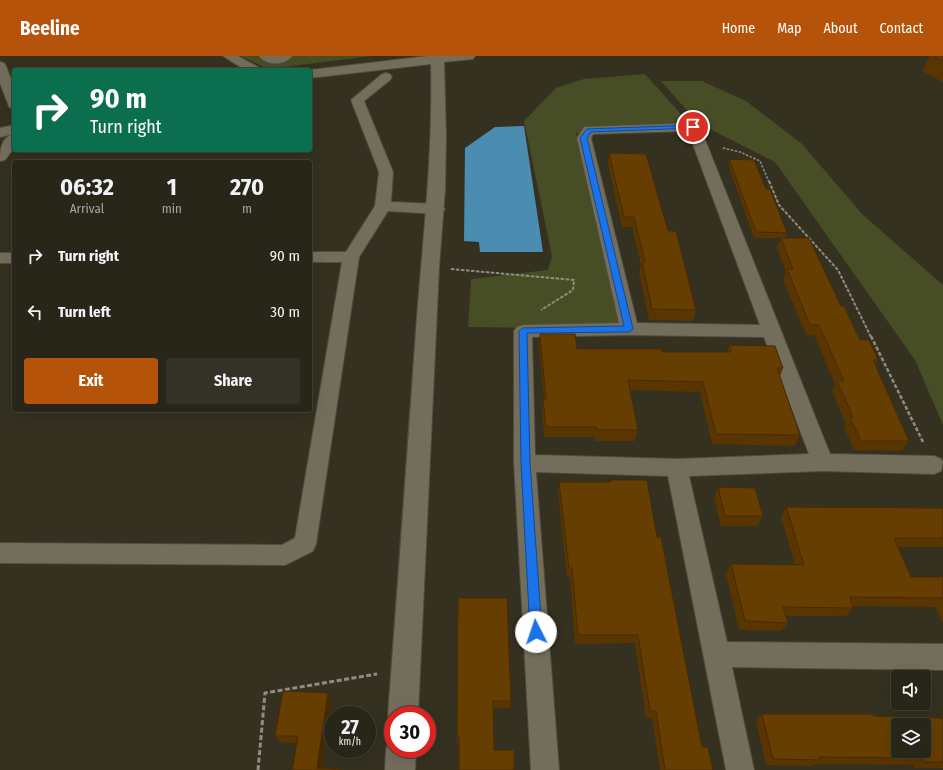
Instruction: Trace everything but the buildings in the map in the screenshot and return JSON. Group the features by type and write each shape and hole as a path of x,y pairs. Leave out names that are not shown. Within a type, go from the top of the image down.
{"street":[{"path":"229,56 250,68"},
{"path":"265,56 273,60 286,56"},
{"path":"312,74 436,57 468,56"},
{"path":"404,706 430,268 437,209 439,106 436,57"},
{"path":"0,66 12,99"},
{"path":"0,553 285,555 305,544 351,257 383,206 386,172 356,100 386,77"},
{"path":"629,329 584,138 589,130 693,127 823,462"},
{"path":"0,132 12,129"},
{"path":"0,157 12,141"},
{"path":"383,206 437,209"},
{"path":"312,257 351,257"},
{"path":"0,258 12,258"},
{"path":"545,770 525,463 523,331 629,329 771,331"},
{"path":"525,463 677,468 823,462 934,465"},
{"path":"677,468 740,770"},
{"path":"717,654 943,657"},
{"path":"400,770 401,758"}],"path":[{"path":"699,142 740,152 760,161 779,205 838,270 934,465"},
{"path":"430,268 574,280 573,290 523,322 523,331"},
{"path":"258,770 265,693 406,669"}],"green space":[{"path":"241,56 371,56 276,68 266,68"},
{"path":"645,74 688,122 576,133 622,329 468,327 471,279 548,270 552,256 524,121 556,88 584,79"},
{"path":"661,81 702,81 746,101 802,144 862,214 943,285 943,425 915,360 775,162 698,123"}],"water":[{"path":"524,126 543,252 480,252 479,242 464,241 465,148 495,127"}],"route":[{"path":"536,632 525,463 523,331 629,329 584,138 589,130 693,127"}]}
